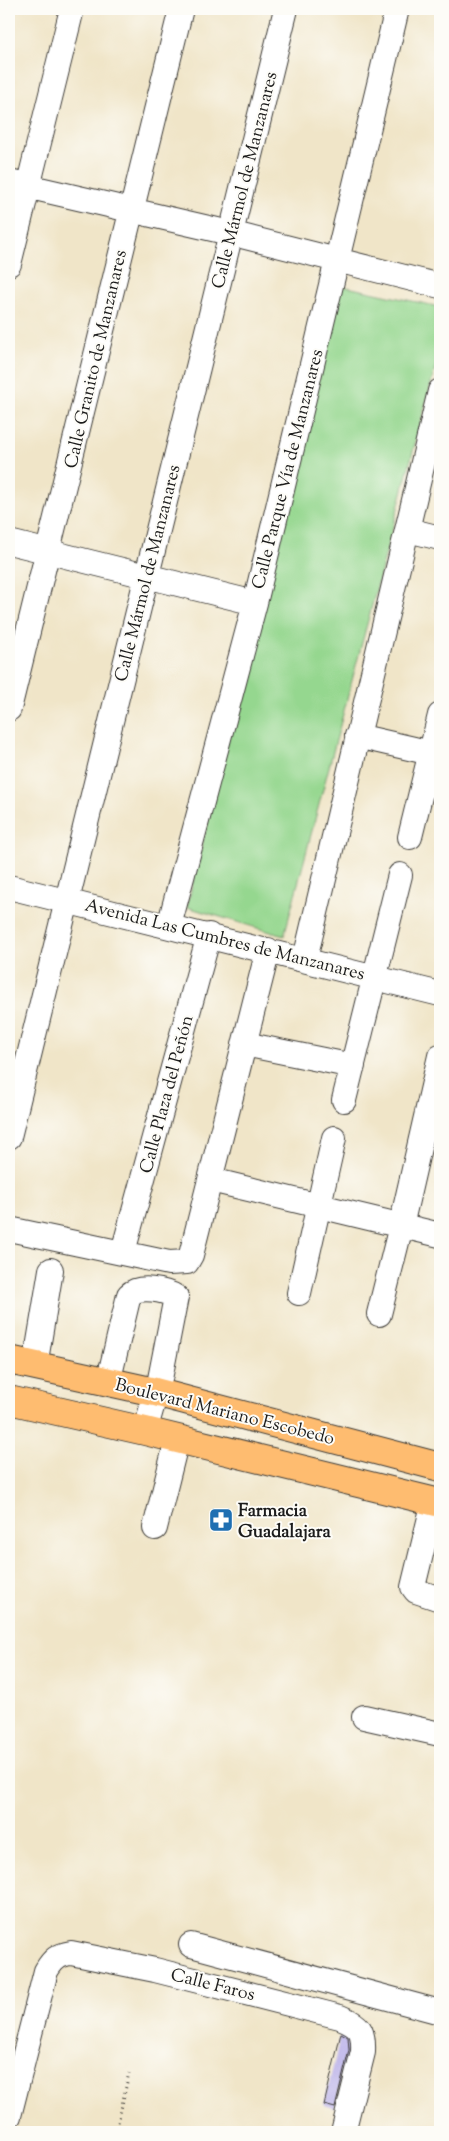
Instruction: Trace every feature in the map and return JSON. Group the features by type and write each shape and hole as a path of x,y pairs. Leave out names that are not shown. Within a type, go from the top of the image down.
{"main road":[{"name":"Boulevard Mariano Escobedo","path":"9,1360 155,1392 440,1467"},
{"path":"9,1400 437,1502"}],"street":[{"path":"9,264 18,184 72,9"},
{"name":"Calle Granito de Manzanares","path":"9,709 130,210 181,9"},
{"name":"Calle Mármol de Manzanares","path":"9,1137 286,9"},
{"name":"Calle Parque Vía de Manzanares","path":"169,926 255,603 397,9"},
{"path":"18,184 230,233 440,286"},
{"path":"305,959 440,391"},
{"path":"408,530 440,538"},
{"path":"9,542 255,603"},
{"path":"410,837 436,754 440,715"},
{"path":"357,736 436,754"},
{"path":"344,1100 400,874"},
{"name":"Avenida Las Cumbres de Manzanares","path":"9,887 376,976 440,994"},
{"name":"Calle Plaza del Peñón","path":"123,1252 209,935"},
{"path":"9,1229 169,1263 187,1262 191,1255 211,1180 268,950"},
{"path":"244,1044 353,1066"},
{"path":"379,1314 440,1056"},
{"path":"299,1293 334,1138"},
{"path":"211,1180 440,1236"},
{"path":"35,1366 51,1270"},
{"path":"107,1382 129,1295 139,1289 171,1294 176,1297 176,1304 145,1431"},
{"path":"155,1528 177,1440"},
{"path":"437,1502 413,1587 416,1591 440,1599"},
{"path":"364,1717 440,1734"},
{"path":"191,1945 440,2012"},
{"name":"Calle Faros","path":"9,2116 40,1990 52,1960 60,1954 71,1953 165,1972 340,2017 352,2022 361,2030 364,2039 363,2052 343,2132"}],"path":[{"path":"116,2132 129,2074"}],"green space":[{"path":"338,285 440,307 440,350 284,936 187,907"}],"building":[{"path":"341,2033 348,2037 349,2050 335,2108 324,2105"}],"place":[{"name":"Farmacia Guadalajara","path":"221,1520"}]}
